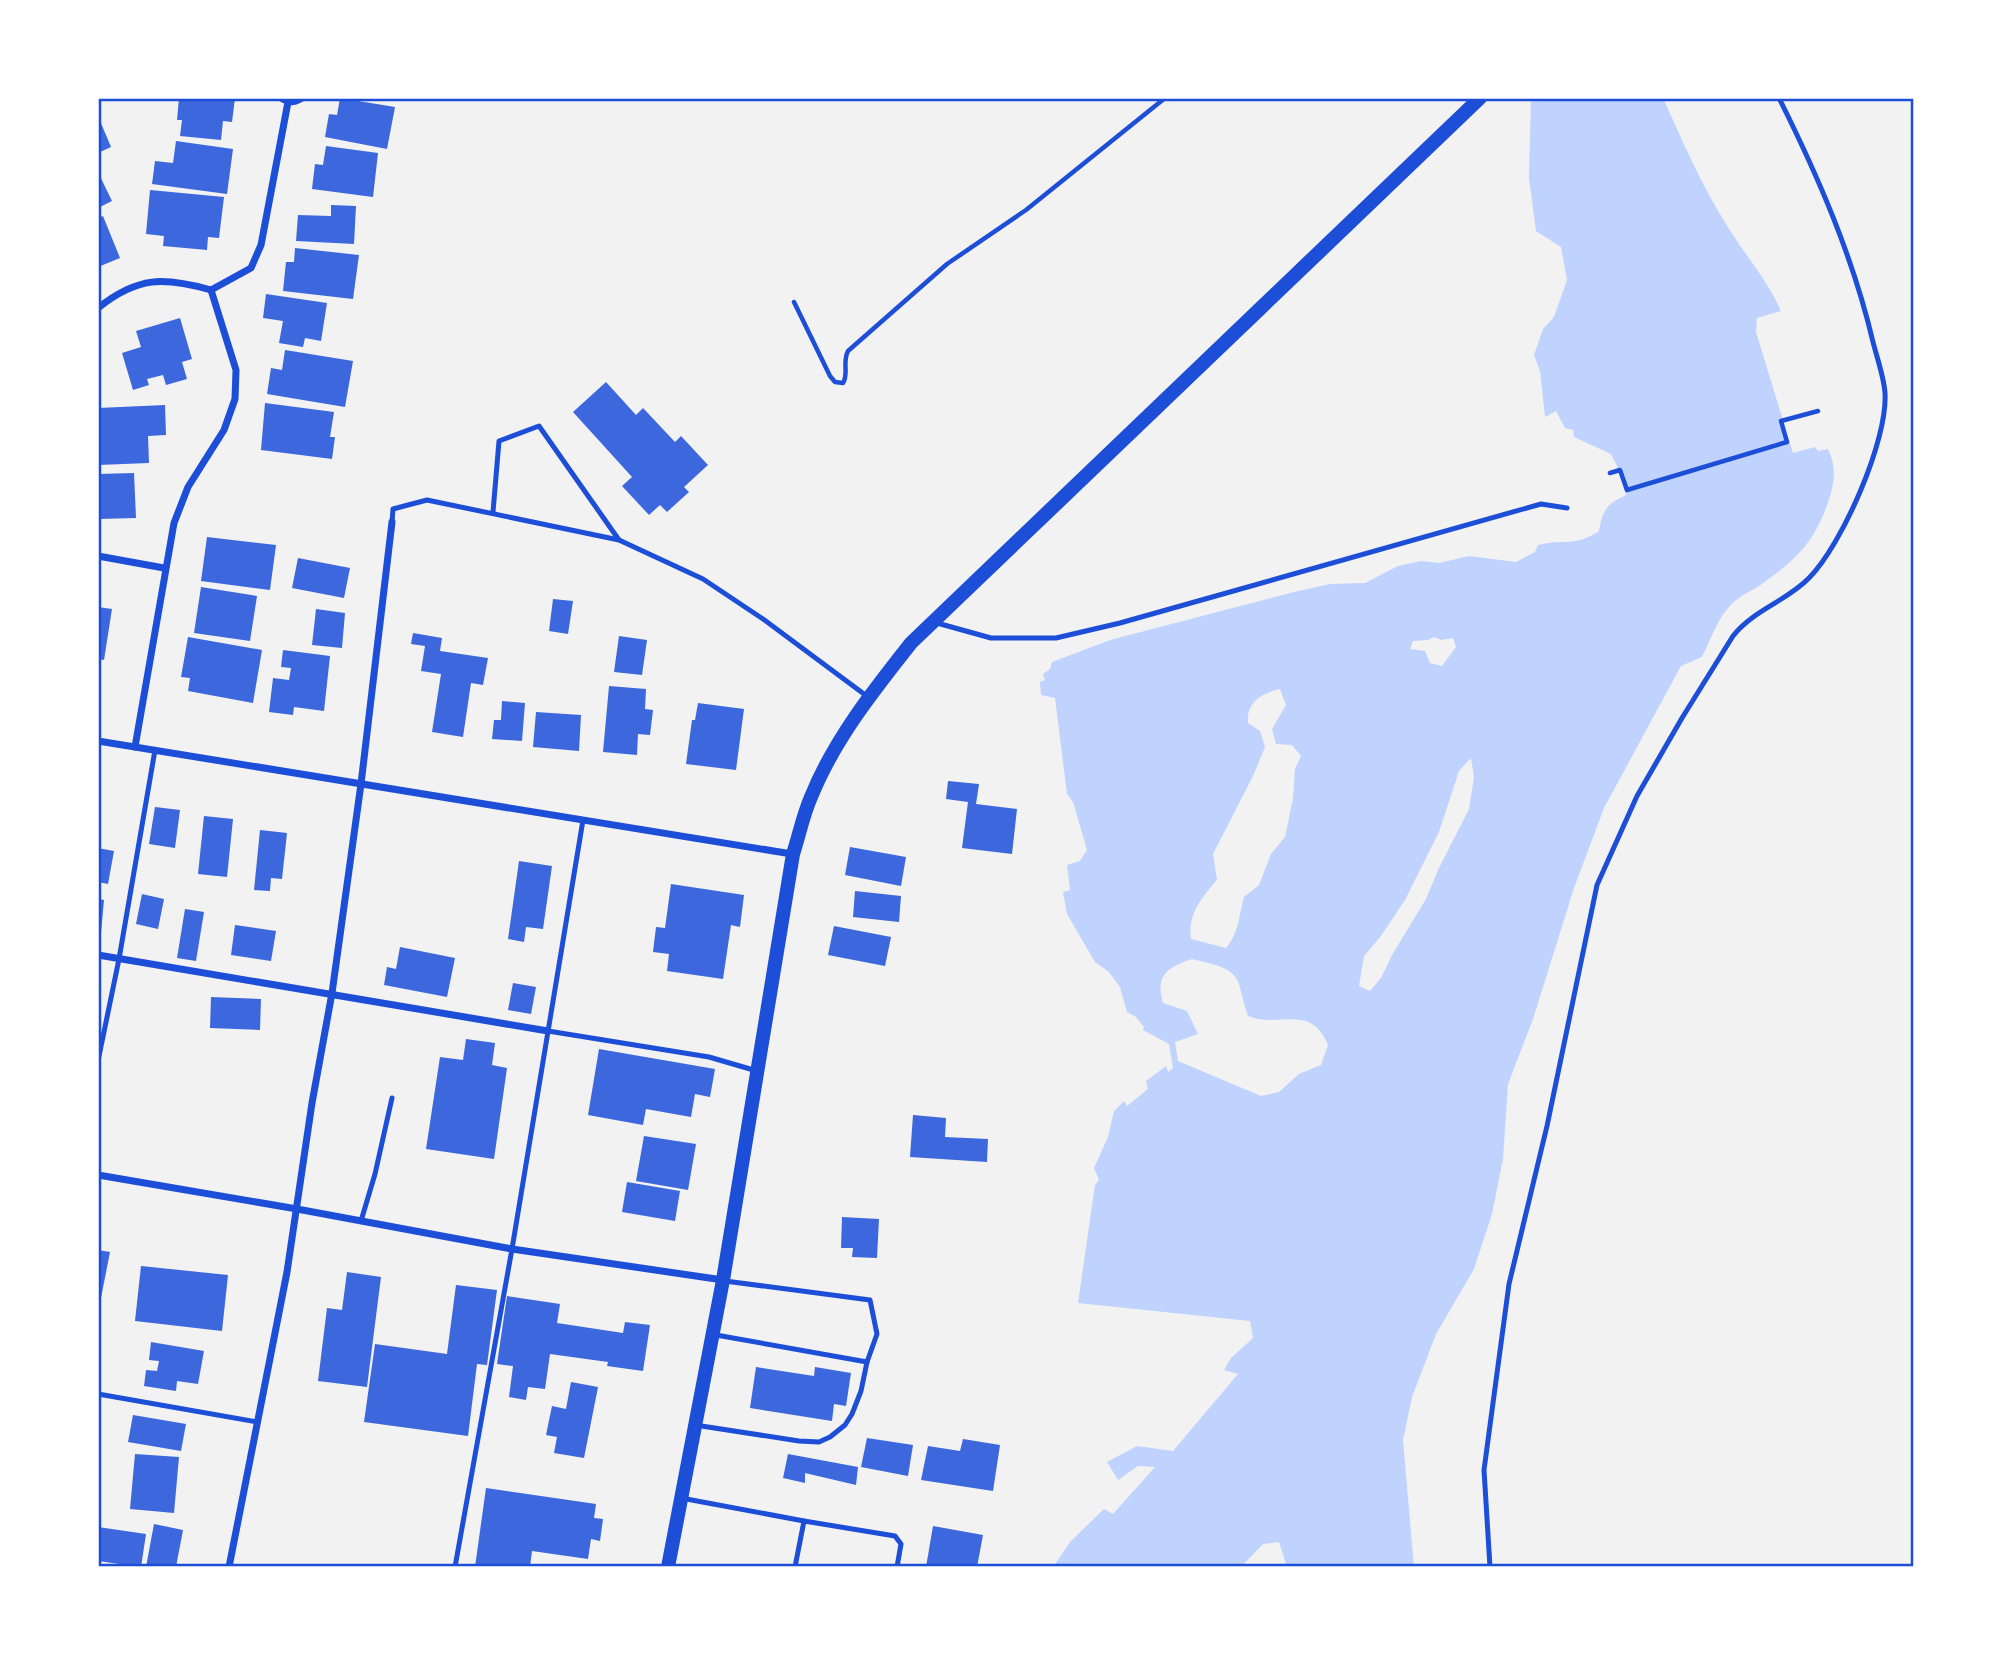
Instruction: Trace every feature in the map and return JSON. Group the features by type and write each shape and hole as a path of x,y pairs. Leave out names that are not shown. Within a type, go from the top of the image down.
{"main road":[{"path":"668,1567 723,1280 793,854 810,799 828,761 868,697 911,643 1480,98"}],"street":[{"path":"98,308 122,292 152,282 180,281 211,290 251,268 261,245 284,100 297,102 302,98"},
{"path":"135,747 164,568 174,523 188,487 224,430 235,399 236,370 211,290"},
{"path":"229,1567 288,1272 312,1103 332,993 361,784 391,522"},
{"path":"98,556 164,568"},
{"path":"98,741 793,854"},
{"path":"98,955 548,1031"},
{"path":"98,1175 512,1249 723,1280"}],"lane":[{"path":"1490,1567 1484,1470 1509,1284 1547,1126 1597,885 1637,796 1733,636 1742,625 1809,579 1837,538 1879,444 1885,394 1865,309 1845,245 1779,98"},
{"path":"493,512 499,441 539,426 619,540"},
{"path":"391,522 393,509 427,500 619,540 704,579 868,697"},
{"path":"934,622 991,638 1056,638 1120,623 1541,504 1567,508"},
{"path":"98,1061 120,960 155,750"},
{"path":"455,1567 512,1249 583,820"},
{"path":"548,1031 709,1057 757,1070"},
{"path":"361,1221 376,1174 392,1098"},
{"path":"695,1425 799,1441 819,1442 830,1437 845,1425 852,1414 877,1334 870,1300 723,1280"},
{"path":"712,1335 867,1362"},
{"path":"98,1394 257,1422"},
{"path":"681,1498 895,1536 901,1544 897,1567"},
{"path":"795,1567 804,1521"}],"path":[{"path":"794,302 830,376 835,382 843,383 844,359 848,351 908,297 957,256 1026,210 1165,98"},
{"path":"1609,473 1620,470 1627,490 1787,442 1781,421 1818,411"}],"water":[{"path":"1531,98 1663,98 1708,193 1781,311 1757,318 1756,332 1793,453 1815,447 1818,451 1828,449 1834,472 1825,512 1805,547 1775,574 1729,606 1702,657 1681,666 1604,808 1574,888 1533,1019 1508,1084 1503,1159 1492,1214 1474,1269 1436,1334 1412,1397 1403,1440 1414,1567 1287,1567 1279,1542 1263,1544 1241,1567 1053,1567 1070,1542 1104,1509 1113,1514 1155,1467 1138,1466 1118,1480 1107,1462 1137,1446 1173,1451 1238,1374 1224,1370 1231,1358 1253,1338 1250,1321 1078,1303 1095,1185 1099,1180 1094,1168 1108,1137 1114,1111 1124,1101 1127,1106 1148,1089 1146,1081 1166,1066 1168,1072 1173,1068 1169,1044 1143,1030 1144,1027 1136,1017 1127,1012 1120,987 1109,972 1095,962 1067,914 1063,892 1070,890 1067,865 1080,861 1087,850 1073,802 1067,794 1055,698 1041,695 1040,682 1045,680 1043,674 1050,669 1052,662 1110,640 1294,592 1330,584 1365,583 1398,566 1421,561 1439,563 1469,556 1516,562 1535,552 1538,545 1575,541 1599,531 1606,508 1626,495 1611,454 1574,437 1573,430 1565,428 1556,411 1545,417 1540,371 1534,355 1543,329 1554,317 1567,280 1561,247 1536,231 1529,178","holes":["1434,637 1441,640 1453,638 1456,647 1442,666 1430,663 1425,651 1410,649 1413,641","1280,689 1286,705 1272,729 1276,744 1292,745 1301,756 1295,769 1293,798 1285,837 1271,854 1259,885 1244,897 1236,930 1226,948 1191,939 1191,922 1201,900 1217,880 1213,854 1265,747 1260,731 1248,723 1249,710 1261,696","1471,758 1474,777 1469,809 1426,899 1381,978 1370,991 1359,986 1364,956 1405,900 1439,832 1459,771","1192,959 1219,966 1232,973 1239,984 1248,1016 1271,1020 1303,1020 1312,1024 1321,1032 1328,1045 1321,1065 1299,1074 1279,1092 1261,1096 1178,1061 1175,1042 1198,1034 1187,1011 1163,1003 1162,979 1176,965"]}],"building":[{"path":"179,98 235,98 232,122 223,121 221,140 180,136 182,120 177,120"},
{"path":"340,98 395,107 387,149 325,137 329,114 337,115"},
{"path":"98,116 111,147 98,153"},
{"path":"176,141 233,149 227,194 152,184 155,161 173,163"},
{"path":"326,146 378,153 373,197 312,189 315,164 323,165"},
{"path":"98,172 112,201 98,208"},
{"path":"150,190 224,197 219,238 208,237 207,250 163,246 164,236 146,234"},
{"path":"331,205 356,206 354,244 296,241 298,215 331,216"},
{"path":"103,216 120,258 98,267 98,218"},
{"path":"295,248 359,255 353,299 283,291 286,262 294,262"},
{"path":"266,294 327,303 321,341 305,338 303,347 279,343 283,321 263,318"},
{"path":"180,318 192,359 182,362 187,379 166,385 163,375 147,379 149,385 133,390 122,353 141,347 136,331"},
{"path":"285,350 353,361 345,407 267,394 271,368 282,370"},
{"path":"606,382 636,415 643,408 675,442 681,436 708,465 684,487 689,492 667,512 660,505 649,515 622,486 632,477 573,412"},
{"path":"265,403 334,412 330,437 335,437 332,459 261,450"},
{"path":"165,405 166,435 148,436 149,463 98,465 98,408"},
{"path":"134,473 136,518 98,519 98,474"},
{"path":"207,537 276,545 270,590 201,581"},
{"path":"298,558 350,568 344,598 292,588"},
{"path":"201,587 257,596 250,641 194,633"},
{"path":"553,599 573,601 568,634 549,631"},
{"path":"98,607 112,609 104,660 98,659"},
{"path":"316,609 345,613 342,648 312,645"},
{"path":"413,633 442,638 440,651 488,658 483,685 471,683 463,737 432,732 441,674 421,671 425,646 411,644"},
{"path":"619,636 647,640 642,675 614,672"},
{"path":"188,637 262,650 253,703 188,691 190,678 181,677"},
{"path":"283,650 330,656 324,711 294,707 293,715 269,712 273,678 289,680 291,668 281,667"},
{"path":"609,686 646,689 645,709 653,710 650,735 638,734 637,755 603,752"},
{"path":"502,701 525,703 522,741 492,739 494,720 501,720"},
{"path":"698,703 744,709 736,770 686,764 692,720 695,720"},
{"path":"536,712 581,715 579,751 533,747"},
{"path":"948,781 979,784 976,804 1017,809 1012,854 962,848 968,802 946,799"},
{"path":"155,807 180,810 175,848 149,844"},
{"path":"204,816 233,819 227,877 198,874"},
{"path":"260,830 287,833 282,879 271,878 270,891 254,890"},
{"path":"850,847 906,857 901,886 845,875"},
{"path":"98,848 114,851 108,884 98,882"},
{"path":"519,861 552,866 543,929 526,927 524,942 508,939"},
{"path":"671,884 744,895 740,927 731,925 723,979 667,971 669,954 653,952 656,927 665,928"},
{"path":"855,891 901,896 899,922 853,917"},
{"path":"142,894 164,899 158,929 136,924"},
{"path":"98,899 104,900 101,933 98,932"},
{"path":"185,909 204,912 196,961 177,958"},
{"path":"235,925 276,931 271,961 231,955"},
{"path":"834,926 891,937 885,966 828,955"},
{"path":"400,947 455,958 447,997 384,985 387,967 396,969"},
{"path":"513,983 536,987 531,1014 508,1010"},
{"path":"211,997 261,999 260,1030 210,1028"},
{"path":"466,1039 495,1043 492,1065 507,1068 494,1159 426,1149 440,1057 463,1060"},
{"path":"599,1049 715,1069 710,1097 695,1094 691,1117 646,1109 643,1125 588,1115"},
{"path":"913,1115 946,1118 945,1137 988,1139 987,1162 910,1157"},
{"path":"644,1136 696,1144 688,1190 636,1181"},
{"path":"627,1182 680,1191 675,1221 622,1212"},
{"path":"842,1217 879,1219 877,1258 852,1257 853,1248 841,1248"},
{"path":"98,1250 110,1252 100,1303 98,1302"},
{"path":"141,1266 228,1275 222,1331 135,1321"},
{"path":"347,1272 381,1277 367,1387 318,1381 327,1308 342,1310"},
{"path":"456,1285 497,1290 487,1365 477,1364 468,1436 364,1422 375,1344 447,1354"},
{"path":"507,1296 560,1304 557,1323 623,1333 625,1322 650,1325 643,1371 607,1366 608,1362 550,1354 545,1389 528,1387 526,1400 509,1397 513,1366 497,1364"},
{"path":"151,1342 204,1351 198,1384 177,1381 176,1391 144,1386 146,1370 157,1371 159,1361 149,1360"},
{"path":"756,1367 814,1376 815,1367 851,1373 846,1406 834,1404 832,1421 750,1408"},
{"path":"571,1382 598,1387 584,1458 554,1453 557,1437 546,1435 552,1406 566,1409"},
{"path":"133,1415 186,1424 181,1451 128,1442"},
{"path":"867,1438 913,1445 908,1476 861,1467"},
{"path":"963,1439 1000,1445 993,1491 921,1480 928,1446 960,1451"},
{"path":"135,1454 179,1457 174,1513 130,1509"},
{"path":"788,1454 858,1467 856,1485 805,1473 805,1483 783,1478"},
{"path":"486,1488 596,1504 594,1518 603,1519 600,1541 591,1539 588,1559 532,1551 530,1567 475,1567"},
{"path":"154,1524 183,1530 176,1567 146,1567"},
{"path":"933,1526 983,1535 977,1567 926,1567"},
{"path":"98,1527 146,1534 141,1567 98,1561"}]}
